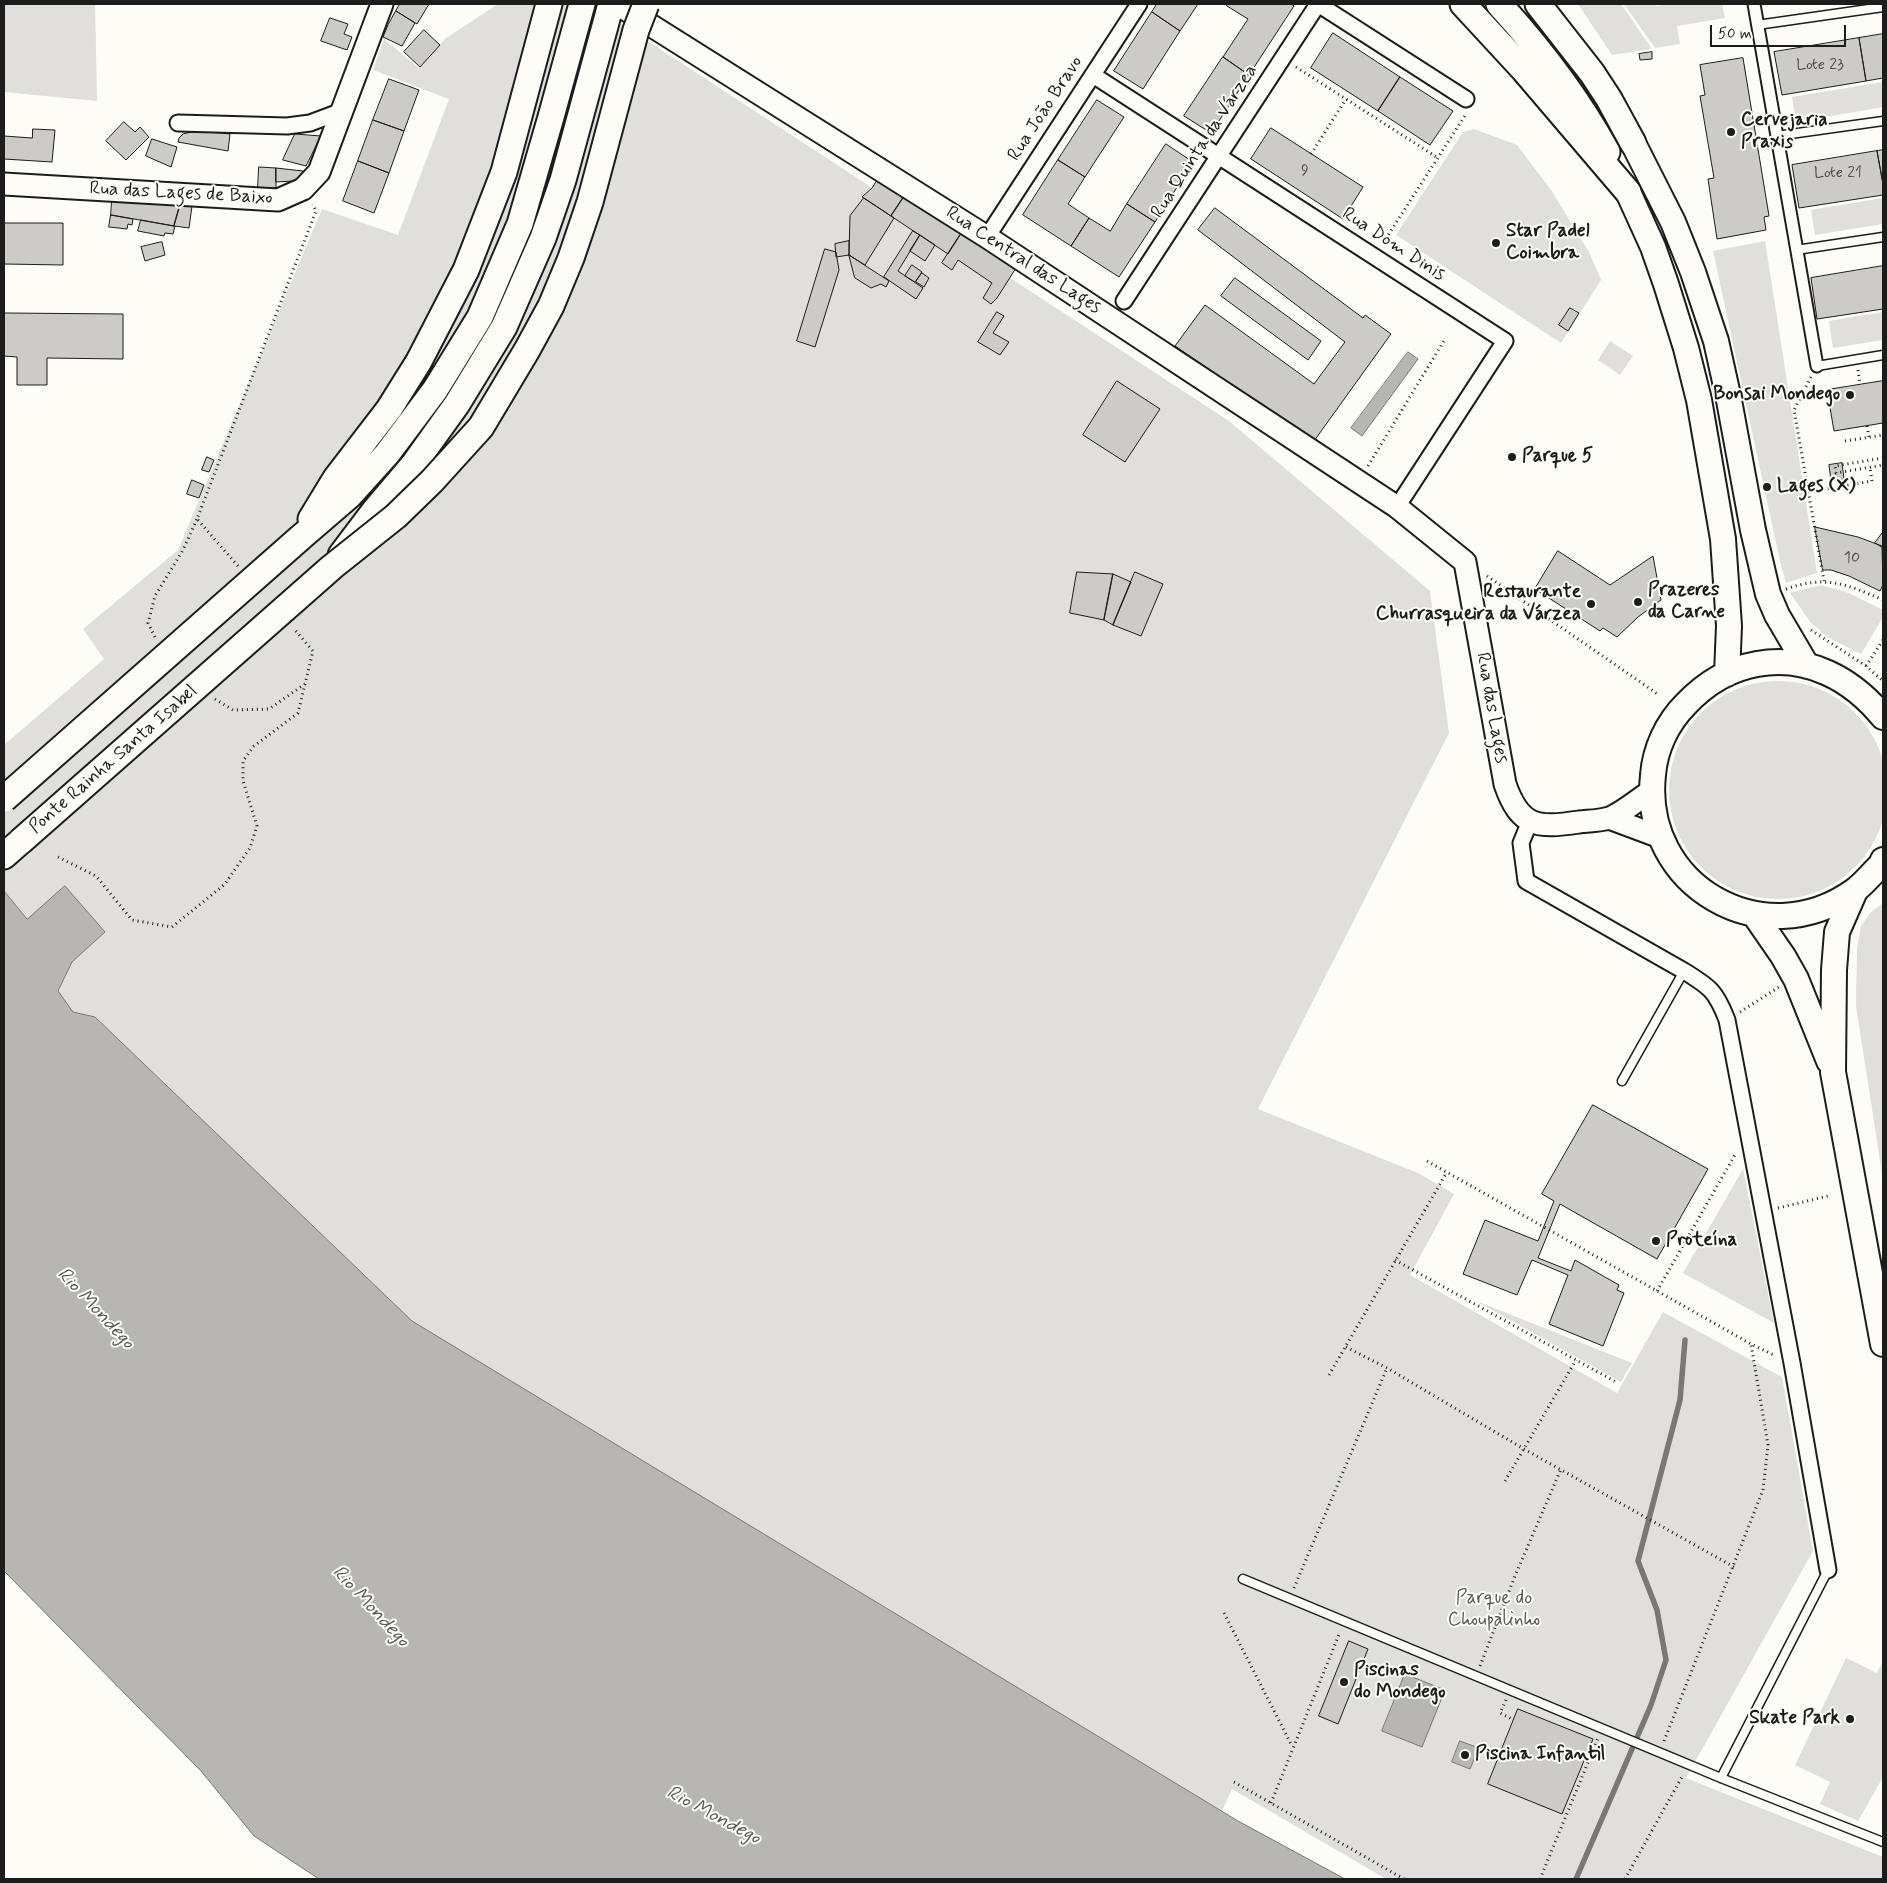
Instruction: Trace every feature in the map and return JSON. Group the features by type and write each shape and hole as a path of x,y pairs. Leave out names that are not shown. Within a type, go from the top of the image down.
{"highway":[{"path":"300,538 336,478 389,409 419,361 452,300 480,236 504,172 549,4"},
{"path":"4,798 350,495 387,454 435,390 480,317 520,224 552,117 582,4"},
{"path":"332,567 374,510 424,449 475,378 504,327 542,238 563,180 612,4"},
{"path":"332,567 396,516 432,481 481,427 528,350 551,306 571,258 590,202 636,30 646,4"},
{"path":"1463,4 1524,70 1628,192"},
{"path":"1499,4 1542,53 1586,113 1628,192"},
{"path":"1538,4 1592,73 1633,142"},
{"path":"1556,4 1592,73"},
{"name":"Ponte Rainha Santa Isabel","path":"4,856 332,567"}],"main road":[{"name":"Rua das Lages de Baixo","path":"4,184 278,200 304,189 319,172 382,4"},
{"name":"Rua Central das Lages","path":"617,4 988,237 1397,507 1422,527"},
{"path":"1633,142 1674,222 1716,341 1753,530 1768,594 1777,615 1808,666"},
{"path":"1628,192 1653,247 1666,284 1686,348 1699,400 1723,539 1729,626 1727,674"},
{"name":"Rua das Lages","path":"1422,527 1465,562 1505,784 1514,806 1530,821"},
{"path":"1883,717 1869,700 1831,674 1808,666 1787,663 1766,663 1746,666 1727,674 1699,690 1677,713 1663,737 1654,763 1651,791 1653,814 1660,837 1671,859 1687,879 1707,895 1729,907 1754,914 1780,917 1807,913 1832,904 1855,891 1883,860"},
{"path":"1530,821 1538,825 1549,826 1609,818 1651,791"},
{"path":"1609,818 1660,837"},
{"path":"1855,891 1843,917 1836,939 1833,1072 1883,1344"},
{"path":"1754,914 1783,956 1796,979 1833,1072"}],"street":[{"name":"Rua João Bravo","path":"988,237 1139,4"},
{"path":"1318,4 1466,99"},
{"name":"Rua Quinta da Várzea","path":"1124,301 1318,4"},
{"path":"1754,4 1817,366"},
{"name":"Rua Dom Dinis","path":"1093,75 1505,341 1397,507"},
{"path":"178,123 287,126 310,123 342,111"},
{"path":"1530,821 1521,843 1526,881 1684,971 1709,987 1720,1000 1727,1020 1792,1363 1828,1570"}],"lane":[{"path":"1757,25 1883,7"},
{"path":"1776,136 1883,121"},
{"path":"1796,250 1883,237"},
{"path":"1817,366 1883,355"},
{"path":"1622,1081 1684,971"},
{"path":"1720,1778 1828,1570"},
{"path":"1243,1578 1720,1778 1883,1842"}],"path":[{"path":"1283,58 1438,158"},
{"path":"1311,154 1346,99"},
{"path":"1374,257 1473,102 1466,99"},
{"path":"1371,460 1445,339"},
{"path":"1817,366 1794,410 1824,581"},
{"path":"1867,426 1869,437"},
{"path":"1845,441 1883,435"},
{"path":"1883,458 1835,466 1836,473 1883,465"},
{"path":"1808,492 1872,481 1870,467"},
{"path":"1483,573 1659,695"},
{"path":"1789,596 1786,589 1810,581 1824,581 1854,588 1883,600"},
{"path":"1810,629 1823,640 1866,666 1883,681"},
{"path":"1866,666 1883,640"},
{"path":"1727,1020 1782,985"},
{"path":"1656,1291 1747,1132"},
{"path":"1427,1161 1751,1344 1792,1363"},
{"path":"1330,1375 1447,1172"},
{"path":"1763,1212 1828,1196"},
{"path":"1395,1260 1616,1382"},
{"path":"1659,1752 1763,1490 1768,1445 1751,1344"},
{"path":"1346,1347 1387,1368 1524,1449 1734,1567"},
{"path":"1505,1481 1576,1360"},
{"path":"1290,1598 1387,1368"},
{"path":"1477,1676 1515,1576 1561,1469"},
{"path":"1224,1613 1292,1746"},
{"path":"1271,1803 1292,1746 1344,1621"},
{"path":"1510,1690 1500,1713 1514,1720"},
{"path":"1540,1879 1602,1728"},
{"path":"1625,1879 1689,1764"},
{"path":"1234,1782 1404,1879"}],"green space":[{"path":"4,4 95,4 97,101 4,92"},
{"name":"Parque do Choupalinho","path":"498,4 591,4 1229,421 1430,591 1449,733 1258,1109 1418,1173 1454,1194 1410,1275 1617,1393 1663,1312 1782,1377 1813,1551 1686,1778 1883,1857 1883,1879 1386,1879 1232,1789 1222,1811 412,1321 95,1017 73,1012 58,992 72,962 104,931 27,919 4,891 4,745 104,659 83,629 178,550 322,209 398,235 449,99 373,70 384,39 419,68 446,38"},
{"path":"1578,4 1621,4 1652,49 1612,55"},
{"path":"1624,4 1654,4 1656,6 1671,4 1722,4 1725,18 1677,26 1680,44 1655,48"},
{"path":"1883,82 1883,107 1796,122 1792,97"},
{"name":"Star Padel Coimbra","path":"1474,129 1517,145 1551,190 1589,252 1601,280 1561,343 1396,235 1463,132"},
{"path":"1883,198 1883,224 1815,235 1811,210"},
{"path":"1765,241 1817,573 1786,583 1713,251"},
{"path":"1883,312 1883,340 1833,348 1829,321"},
{"path":"1610,341 1633,356 1620,375 1598,360"},
{"path":"1821,585 1849,593 1883,610 1883,617 1861,654 1829,638 1811,623 1790,593"},
{"path":"1778,681 1810,686 1820,690 1829,694 1855,713 1874,739 1878,748 1882,758 1887,790 1882,822 1878,832 1874,841 1855,867 1829,886 1820,890 1810,894 1778,899 1746,894 1736,890 1727,886 1701,867 1682,841 1678,832 1674,822 1669,790 1674,758 1678,748 1682,739 1701,713 1727,694 1736,690 1746,686"},
{"path":"1883,903 1883,1180 1856,1006 1857,949 1861,926 1871,912"},
{"path":"1743,1169 1774,1323 1683,1273"},
{"path":"1474,1300 1632,1363 1621,1382"},
{"name":"Skate Park","path":"1846,1658 1877,1673 1883,1661 1883,1777 1858,1821 1820,1804 1830,1782 1795,1765"}],"water":[{"path":"1408,352 1418,359 1362,436 1351,428"},
{"name":"Rio Mondego","path":"65,886 105,932 72,962 58,991 73,1012 95,1017 412,1321 1238,1821 1345,1879 319,1879 254,1836 201,1771 4,1571 4,891 27,919"},
{"path":"1405,1674 1445,1690 1422,1747 1382,1731"},
{"name":"Piscina Infantil","path":"1460,1741 1479,1748 1470,1769 1452,1762"}],"building":[{"path":"400,4 429,4 417,24 396,11"},
{"path":"1157,4 1198,4 1180,31 1152,12"},
{"path":"1228,4 1291,4 1294,6 1249,75 1223,57 1248,19 1227,6"},
{"path":"396,11 415,23 402,46 383,37"},
{"path":"1152,12 1180,31 1143,89 1114,71"},
{"path":"330,18 348,24 344,34 352,37 347,50 321,41"},
{"path":"424,30 440,45 420,67 404,52"},
{"path":"1333,33 1400,77 1378,111 1311,68"},
{"path":"1883,34 1883,78 1866,81 1859,38"},
{"path":"1859,38 1866,81 1782,95 1774,52"},
{"path":"1652,52 1652,59 1640,60 1639,54"},
{"path":"1223,57 1249,75 1211,133 1184,116"},
{"name":"Cervejaria Praxis","path":"1743,58 1769,216 1764,217 1766,230 1717,239 1708,179 1714,178 1700,96 1705,95 1700,65"},
{"path":"1400,77 1453,111 1430,145 1378,111"},
{"path":"389,79 419,90 404,131 373,120"},
{"path":"1097,100 1124,117 1085,177 1058,160"},
{"path":"373,120 404,131 389,173 358,161"},
{"path":"124,122 135,132 140,127 149,137 126,160 106,141"},
{"path":"1271,128 1363,187 1343,219 1251,159"},
{"path":"33,129 55,130 52,162 4,159 4,136 32,138"},
{"path":"198,131 230,134 228,151 178,142 183,134"},
{"path":"295,134 321,136 306,166 283,160"},
{"path":"152,139 177,147 171,167 146,156"},
{"path":"1166,144 1193,162 1155,222 1127,204"},
{"path":"1883,150 1883,184 1877,151"},
{"path":"1877,151 1883,195 1799,208 1792,165"},
{"path":"1058,160 1085,177 1068,204 1089,218 1071,246 1023,215"},
{"path":"358,161 389,173 374,213 343,201"},
{"path":"259,167 276,168 276,188 258,188"},
{"path":"276,168 303,171 293,181 276,182"},
{"path":"878,179 905,195 891,216 862,197"},
{"path":"905,195 962,232 948,254 891,216"},
{"path":"864,198 894,218 865,265 849,255 850,216"},
{"path":"112,201 180,205 174,226 111,215"},
{"path":"1127,204 1155,222 1119,277 1071,246 1089,218 1110,231"},
{"path":"180,205 192,206 189,228 174,226"},
{"path":"1215,208 1363,318 1365,315 1391,334 1314,441 1175,346 1205,305 1314,384 1345,342 1198,230"},
{"path":"111,215 133,219 132,225 128,224 127,229 109,227"},
{"path":"141,220 175,226 173,234 165,233 164,236 138,231"},
{"path":"4,223 63,223 63,265 4,264"},
{"path":"913,231 920,235 898,271 923,288 916,299 884,277"},
{"path":"962,232 1016,268 997,298 991,304 983,298 992,283 958,260 952,270 942,263"},
{"path":"920,235 935,245 925,261 910,251"},
{"path":"849,241 849,255 836,257 835,244"},
{"path":"162,242 165,255 145,261 141,247"},
{"path":"825,249 836,252 839,270 815,347 797,341"},
{"path":"849,255 889,281 886,287 881,284 871,288 855,278"},
{"path":"912,265 922,272 915,282 905,276"},
{"path":"1883,266 1883,309 1817,319 1811,278"},
{"path":"922,273 929,278 924,287 916,282"},
{"path":"1235,278 1321,341 1308,360 1221,296"},
{"path":"1570,308 1579,313 1568,331 1559,325"},
{"path":"997,312 1004,316 993,333 1009,342 1000,355 978,342"},
{"path":"4,313 123,314 123,359 47,358 47,385 17,385 17,357 4,356"},
{"path":"1117,381 1160,409 1125,462 1083,435"},
{"path":"1883,381 1883,423 1834,431 1827,390"},
{"path":"207,457 214,460 209,472 202,470"},
{"path":"1842,463 1844,479 1831,481 1829,465"},
{"path":"192,480 204,485 199,498 187,494"},
{"path":"1815,527 1858,537 1882,546 1883,585 1880,591 1849,576 1831,570 1823,570"},
{"path":"1883,532 1883,548 1875,543"},
{"path":"1558,551 1610,585 1653,556 1661,600 1638,617 1617,637 1603,628 1600,631 1535,589"},
{"path":"1077,572 1113,574 1104,620 1070,613"},
{"path":"1135,572 1163,584 1141,636 1113,625"},
{"path":"1113,574 1131,582 1113,625 1104,620"},
{"path":"1593,1105 1708,1169 1657,1259 1560,1204 1538,1258 1571,1271 1575,1260 1619,1285 1617,1290 1624,1293 1603,1346 1549,1324 1568,1275 1532,1260 1517,1295 1463,1274 1485,1220 1538,1241 1554,1201 1542,1194"},
{"name":"Piscinas do Mondego","path":"1349,1641 1368,1649 1338,1724 1319,1716"},
{"path":"1518,1709 1593,1739 1562,1814 1488,1784"}],"waterway":[{"path":"1576,1879 1651,1705 1666,1660 1657,1610 1638,1561 1680,1400 1685,1340"}],"place":[{"name":"Cervejaria Praxis","path":"1731,132"},
{"name":"Star Padel Coimbra","path":"1496,243"},
{"name":"Bonsai Mondego","path":"1850,395"},
{"name":"Parque 5","path":"1512,457"},
{"name":"Lages (X)","path":"1767,487"},
{"name":"Prazeres da Carne","path":"1638,602"},
{"name":"Restaurante Churrasqueira da Várzea","path":"1591,604"},
{"name":"Proteína","path":"1656,1241"},
{"name":"Piscinas do Mondego","path":"1344,1682"},
{"name":"Skate Park","path":"1850,1719"},
{"name":"Piscina Infantil","path":"1465,1755"}]}
